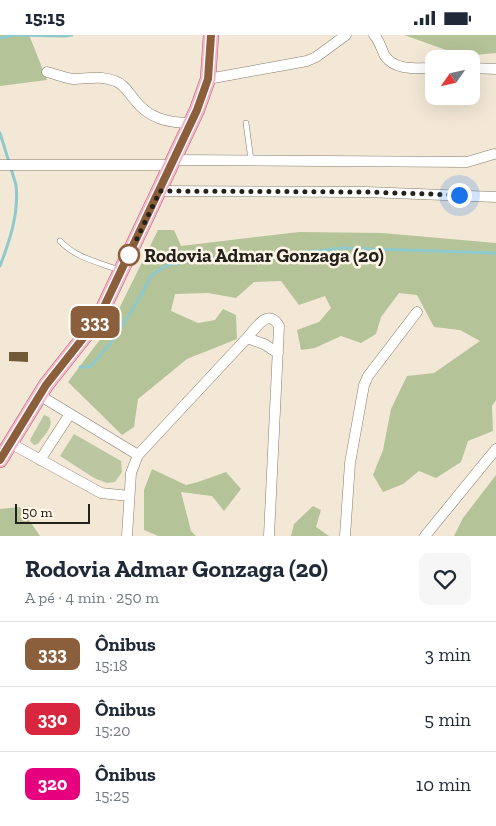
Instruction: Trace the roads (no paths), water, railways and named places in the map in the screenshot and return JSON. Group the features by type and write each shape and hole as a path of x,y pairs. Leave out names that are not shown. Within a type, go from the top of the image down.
{"main road":[{"path":"0,460 39,395 96,320 122,271 192,123 208,79 211,35"}],"street":[{"path":"208,79 307,61 316,57 346,35"},
{"path":"374,35 386,57 396,65 425,68"},
{"path":"480,69 496,69"},
{"path":"47,72 71,79 101,77 117,81 147,113 155,118 176,123 192,123"},
{"path":"0,165 251,160 467,162 494,154"},
{"path":"160,191 366,192 496,197"},
{"path":"346,536 350,463 364,385 368,376 417,312"},
{"path":"127,536 131,473 138,455 248,338 260,322 271,318 276,320 279,326 269,536"},
{"path":"248,338 264,344 278,353"},
{"path":"39,395 138,455"},
{"path":"40,460 70,414"},
{"path":"10,443 101,493 129,496"},
{"path":"425,536 496,449"}],"lane":[{"path":"246,123 251,160"},
{"path":"60,241 69,250 80,256 122,271"}],"waterway":[{"path":"0,38 14,35 72,35"},
{"path":"0,133 16,185 17,195 13,226 0,266"},
{"path":"80,367 90,367 109,345 133,309 152,275 167,265 225,256 280,255 343,248 496,253"}],"place":[{"name":"Rodovia Admar Gonzaga (20)","path":"129,255"}]}
